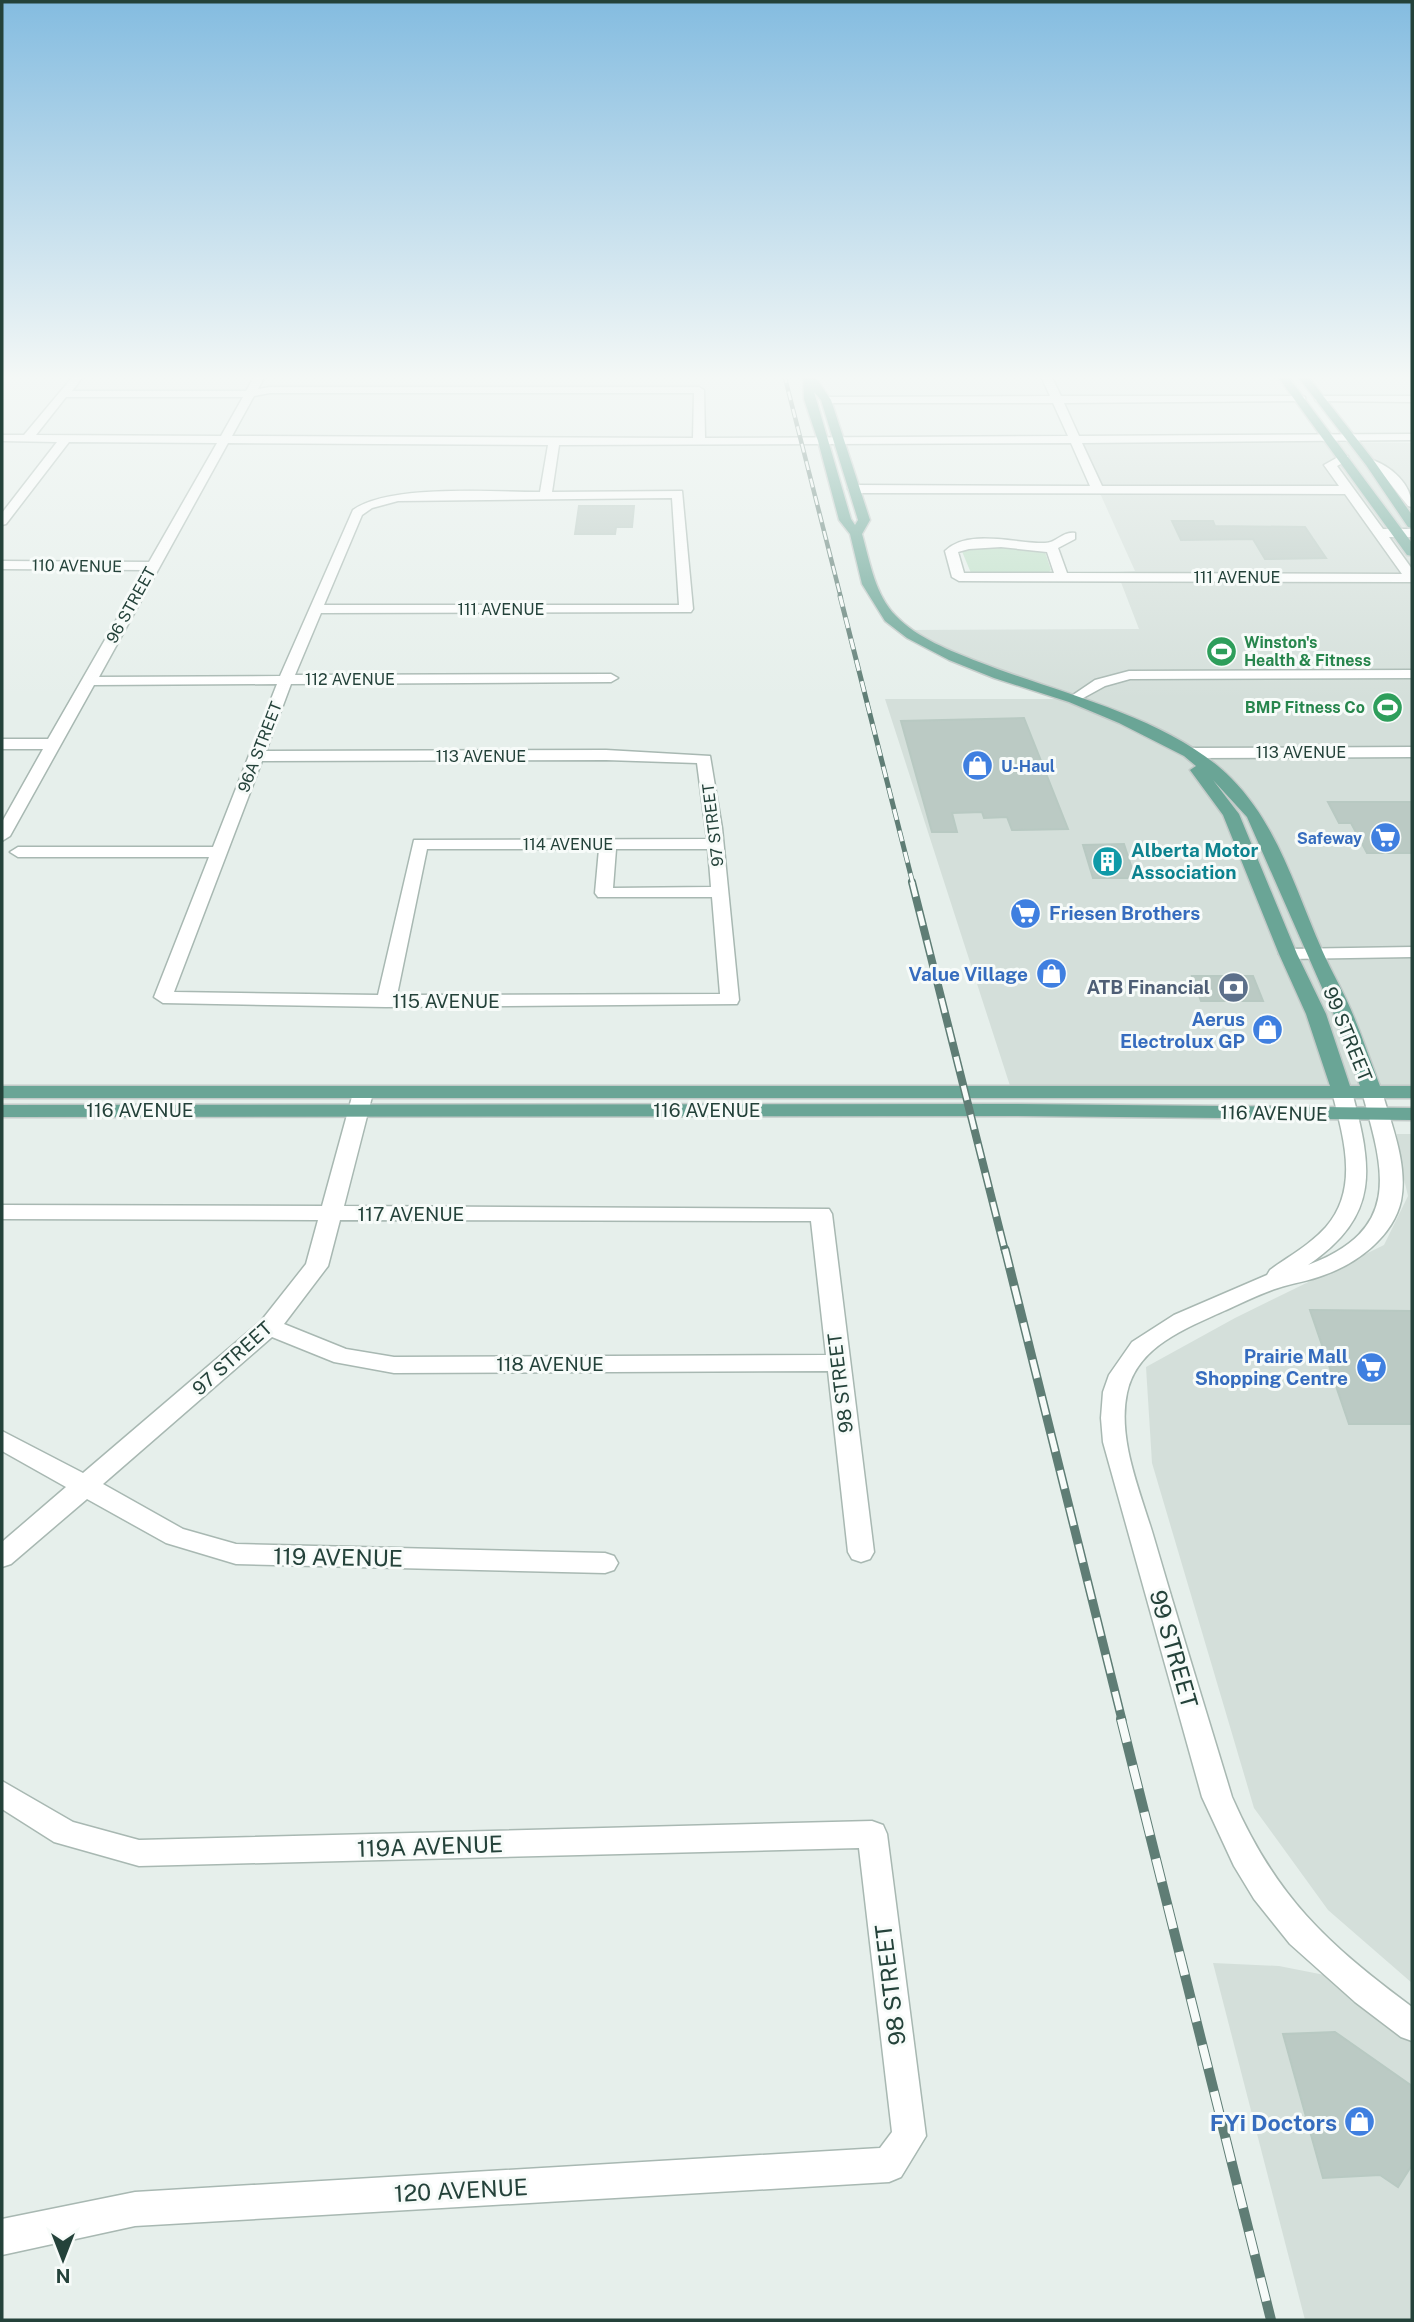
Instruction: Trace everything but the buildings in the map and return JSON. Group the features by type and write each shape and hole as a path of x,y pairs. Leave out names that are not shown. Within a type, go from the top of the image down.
{"main road":[{"name":"99 STREET","path":"835,482 845,520 856,534 869,584 877,601 890,618 912,635 975,667 1074,699 1190,753 1225,781 1255,816 1277,862 1314,953 1344,1015 1372,1092"},
{"path":"852,482 864,520 856,534"},
{"path":"1364,482 1405,533 1412,552"},
{"path":"1383,482 1412,524"},
{"name":"99 STREET","path":"1190,753 1201,776 1231,814 1287,954 1315,1014 1342,1092"},
{"name":"116 AVENUE","path":"2,1092 361,1102"},
{"name":"116 AVENUE","path":"2,1111 361,1102 1015,1101 1342,1092 1412,1093"},
{"name":"116 AVENUE","path":"1015,1101 1412,1114"}],"street":[{"path":"2,521 32,482"},
{"name":"96 STREET","path":"2,836 199,482"},
{"path":"545,494 547,482"},
{"path":"1095,482 1098,490"},
{"path":"1343,482 1412,578"},
{"path":"1397,482 1412,503"},
{"path":"854,489 1349,490"},
{"name":"111 AVENUE","path":"316,609 686,609 678,495 545,494"},
{"name":"96A STREET","path":"163,997 286,679 357,513 369,505 398,497 545,494"},
{"path":"1381,533 1405,533"},
{"path":"1062,577 1050,547 1071,536"},
{"name":"111 AVENUE","path":"1050,547 964,544 951,551 959,578 1412,578"},
{"name":"110 AVENUE","path":"2,565 153,566"},
{"path":"1074,699 1100,683 1129,675 1412,674"},
{"name":"112 AVENUE","path":"89,681 611,678"},
{"path":"2,744 53,744"},
{"name":"113 AVENUE","path":"1190,753 1412,752"},
{"name":"113 AVENUE","path":"258,756 606,755 704,759"},
{"name":"97 STREET","path":"704,759 730,1000"},
{"name":"114 AVENUE","path":"386,1002 420,844 715,844"},
{"name":"97 STREET","path":"608,844 604,893 720,892"},
{"path":"18,852 218,852"},
{"path":"1287,954 1412,953"},
{"name":"115 AVENUE","path":"163,997 386,1002 730,1000"},
{"name":"99 STREET","path":"1267,1283 1315,1248 1354,1200 1358,1185 1358,1162 1342,1092"},
{"name":"99 STREET","path":"1372,1092 1391,1186 1390,1202 1383,1219 1355,1248 1337,1261 1320,1269 1267,1283 1176,1324 1136,1351 1125,1364 1111,1416 1114,1440 1217,1797 1250,1867 1280,1909 1312,1944 1350,1980 1412,2026"},
{"name":"97 STREET","path":"2,1557 269,1327 317,1266 361,1102"},
{"name":"117 AVENUE","path":"2,1212 821,1214"},
{"name":"98 STREET","path":"821,1214 861,1552"},
{"name":"118 AVENUE","path":"269,1327 342,1356 394,1365 837,1363"},
{"path":"2,1440 87,1485"},
{"name":"119 AVENUE","path":"87,1485 175,1536 236,1554 605,1563"},
{"name":"119A AVENUE","path":"2,1794 65,1833 139,1853 872,1834"},
{"name":"98 STREET","path":"872,1834 909,2136"},
{"name":"120 AVENUE","path":"2,2237 135,2209 889,2165 909,2136"}],"shaded area":[{"path":"1095,482 1412,482 1412,1092 1012,1092 885,699 1071,699 999,675 904,630 1139,629 1117,572 1135,571"},
{"path":"1397,1134 1412,1134 1412,1983 1328,1910 1254,1808 1152,1463 1146,1367 1235,1318 1384,1245 1408,1196 1398,1154"},
{"path":"1213,1963 1279,1966 1350,1980 1412,2026 1412,2320 1305,2320"}],"green space":[{"path":"1033,547 1045,552 1051,570 1049,572 971,573 961,549"}],"railway":[{"path":"812,482 841,598"},
{"path":"840,596 913,884"},
{"path":"912,882 1005,1251"},
{"path":"1005,1249 1122,1720"},
{"path":"1121,1719 1271,2320"}],"place":[{"name":"Winston's Health & Fitness","path":"1221,651"},
{"name":"BMP Fitness Co","path":"1388,707"},
{"name":"U-Haul","path":"978,766"},
{"name":"Safeway","path":"1385,838"},
{"name":"Alberta Motor Association","path":"1108,861"},
{"name":"Friesen Brothers","path":"1026,913"},
{"name":"Value Village","path":"1051,974"},
{"name":"ATB Financial","path":"1233,987"},
{"name":"Aerus Electrolux GP","path":"1268,1030"},
{"name":"Prairie Mall Shopping Centre","path":"1371,1367"},
{"name":"FYi Doctors","path":"1360,2122"}]}
